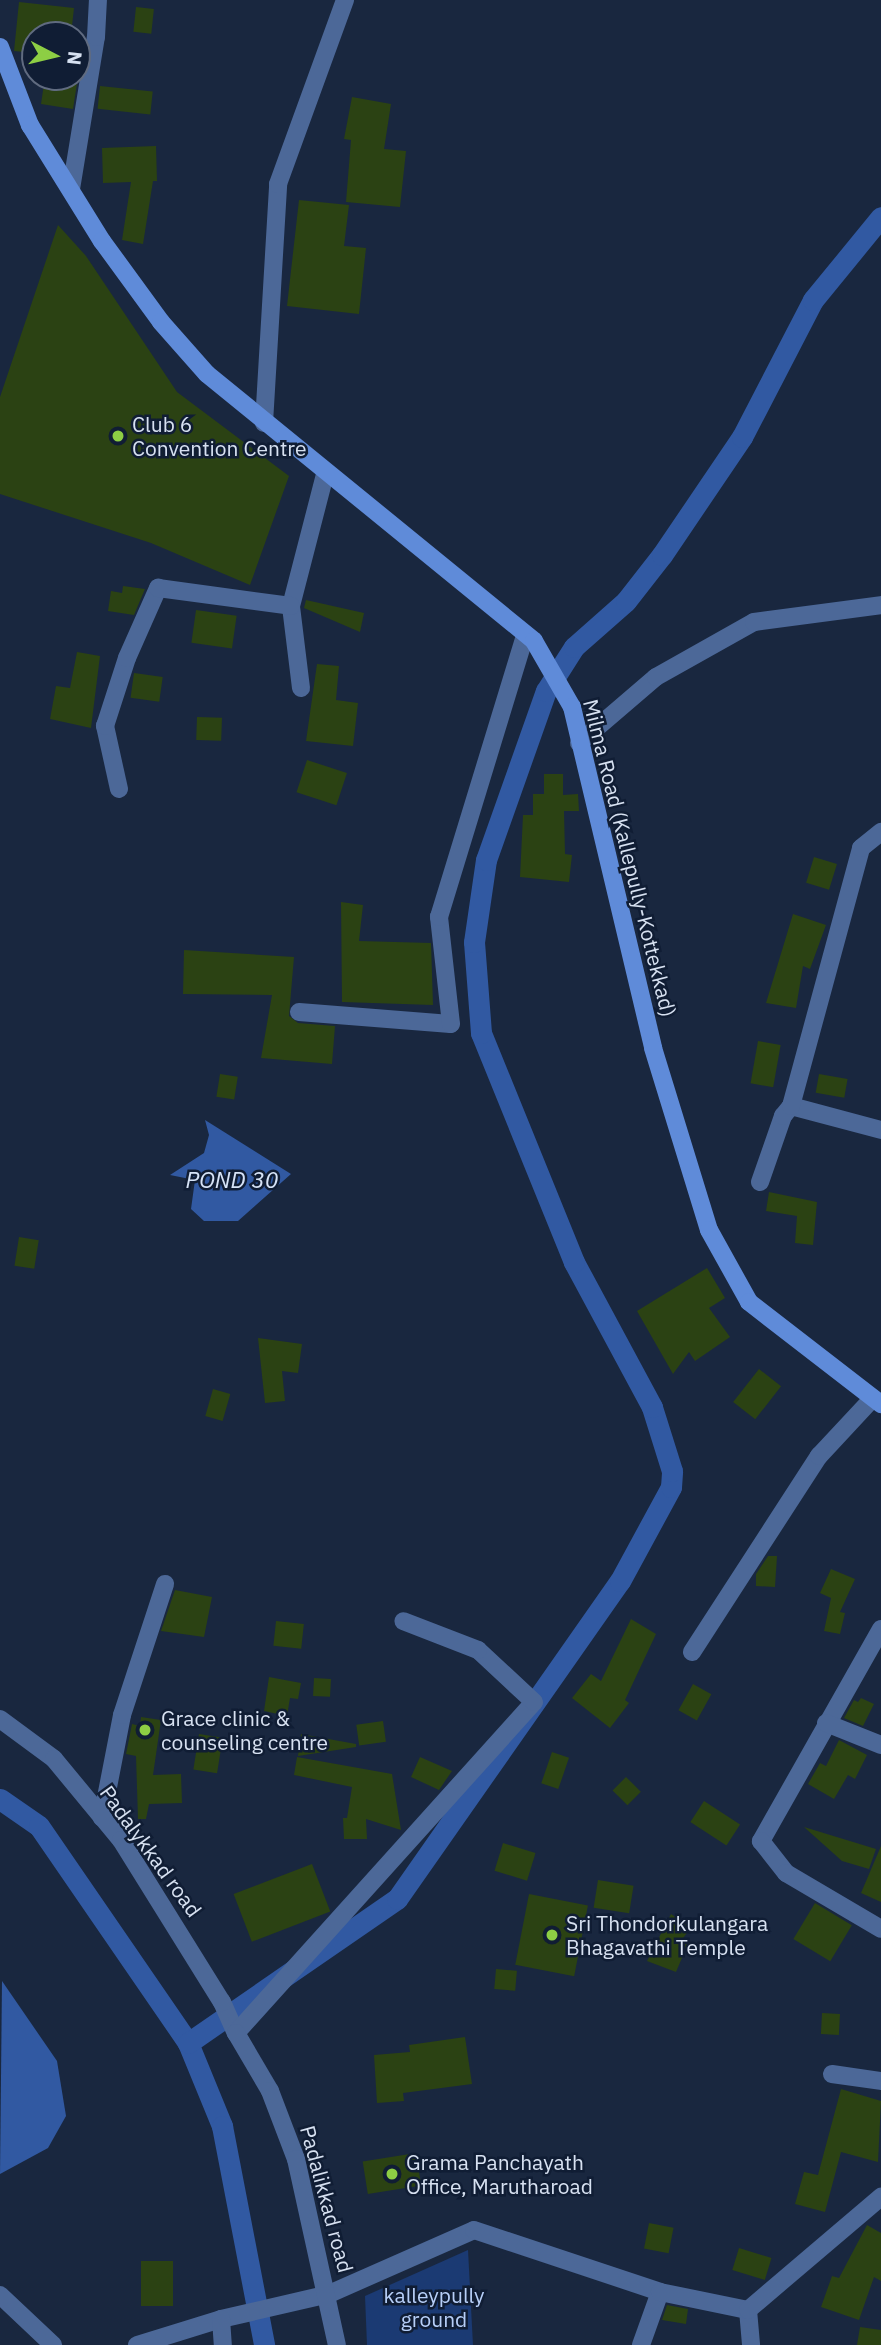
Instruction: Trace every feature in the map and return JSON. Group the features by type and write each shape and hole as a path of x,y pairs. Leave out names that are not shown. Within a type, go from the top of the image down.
{"main road":[{"name":"Milma Road (Kallepully-Kottekkad)","path":"0,47 30,125 161,323 206,374 325,475 530,638 572,707 653,1048 709,1230 749,1302 877,1401"}],"street":[{"path":"71,189 96,37 98,0"},
{"path":"264,422 278,184 345,0"},
{"path":"301,688 291,606 325,475"},
{"path":"119,789 105,726 127,658 158,588 291,606"},
{"path":"579,743 656,677 754,622 881,605"},
{"path":"299,1012 450,1024 439,917 530,638"},
{"path":"760,1182 783,1116 791,1106 861,848 881,832"},
{"path":"791,1106 881,1130"},
{"path":"692,1652 819,1456 877,1401"},
{"path":"102,1818 122,1715 165,1584"},
{"path":"236,2033 534,1702 478,1650 403,1621"},
{"path":"881,1629 761,1841 786,1873 881,1929"},
{"name":"Padalykkad road","path":"0,1719 54,1759 102,1818 186,1939 236,2033"},
{"path":"826,1723 881,1745"},
{"name":"Padalikkad road","path":"236,2033 270,2091 296,2159 329,2294 337,2345"},
{"path":"832,2074 881,2081"},
{"path":"748,2310 881,2197"},
{"path":"137,2345 221,2319 329,2294 474,2230 660,2292 748,2310"},
{"path":"641,2345 660,2292"},
{"path":"0,2295 53,2345"},
{"path":"748,2310 751,2345"},
{"path":"221,2319 223,2345"}],"green space":[{"name":"kalleypully ground","path":"468,2250 473,2345 367,2345 365,2296"}],"water":[{"name":"POND 30","path":"205,1120 291,1174 238,1221 204,1221 191,1209 195,1180 170,1175 204,1153 209,1135"},
{"path":"2,1981 57,2061 66,2116 48,2148 0,2174"}],"building":[{"path":"19,2 74,8 73,21 21,21 21,52 14,51"},
{"path":"136,7 154,9 151,34 133,32"},
{"path":"100,86 153,92 150,114 98,109"},
{"path":"43,91 76,91 73,109 41,104"},
{"path":"352,97 391,104 384,149 406,151 400,207 346,202 351,140 344,139"},
{"path":"156,146 157,181 153,181 143,244 122,240 131,182 103,183 102,148"},
{"path":"299,200 349,205 344,246 366,248 359,314 287,306"},
{"name":"Club 6 Convention Centre","path":"58,225 86,256 177,392 289,476 250,585 151,543 0,494 0,397"},
{"path":"123,586 145,589 134,615 108,611 111,591 122,593"},
{"path":"306,600 364,613 360,632 304,608"},
{"path":"196,610 237,616 232,648 191,643"},
{"path":"77,652 100,656 91,728 50,719 56,686 70,688"},
{"path":"317,664 339,666 336,700 358,703 353,746 306,741"},
{"path":"134,673 163,677 159,702 131,698"},
{"path":"197,717 222,718 221,741 196,740"},
{"path":"307,760 347,773 336,805 296,792"},
{"path":"544,774 563,774 563,795 578,794 579,811 564,811 565,854 572,855 569,882 520,877 523,815 533,815 533,794 544,794"},
{"path":"814,857 837,864 829,890 806,883"},
{"path":"341,902 363,905 359,941 431,943 433,1005 342,1002"},
{"path":"793,914 826,925 810,969 803,966 796,1008 766,1003"},
{"path":"184,950 294,957 289,1016 298,1023 335,1026 332,1064 261,1058 272,995 183,994"},
{"path":"758,1041 781,1045 773,1087 751,1083"},
{"path":"220,1074 238,1077 234,1100 216,1097"},
{"path":"819,1074 848,1079 844,1098 816,1093"},
{"path":"769,1192 817,1202 813,1245 795,1243 797,1216 766,1211"},
{"path":"19,1237 39,1240 34,1269 14,1266"},
{"path":"707,1268 725,1298 709,1308 730,1337 695,1361 689,1352 673,1374 637,1311"},
{"path":"258,1338 302,1344 298,1373 282,1371 285,1401 265,1403"},
{"path":"759,1369 781,1386 755,1419 733,1402"},
{"path":"213,1389 230,1394 223,1421 205,1416"},
{"path":"768,1556 777,1556 775,1587 756,1586 756,1574"},
{"path":"831,1569 855,1579 840,1612 845,1613 840,1634 824,1631 831,1598 820,1593"},
{"path":"175,1590 212,1597 204,1637 161,1631"},
{"path":"631,1619 656,1634 625,1700 629,1703 610,1728 572,1698 591,1674 601,1681"},
{"path":"276,1621 304,1624 301,1649 273,1646"},
{"path":"269,1677 301,1683 298,1699 290,1698 287,1716 264,1711"},
{"path":"314,1678 331,1679 330,1697 313,1696"},
{"path":"693,1684 711,1694 697,1720 678,1710"},
{"path":"861,1698 874,1704 863,1726 844,1718 854,1700 858,1702"},
{"path":"141,1717 161,1720 153,1775 181,1774 182,1803 149,1804 146,1819 138,1819 136,1756 126,1754 132,1724 140,1726"},
{"path":"383,1721 386,1742 359,1746 356,1725"},
{"path":"199,1734 223,1738 217,1773 193,1770"},
{"path":"301,1734 356,1744 356,1747 298,1756"},
{"path":"839,1740 867,1755 855,1779 848,1775 834,1799 808,1784 820,1763 826,1766"},
{"path":"552,1752 569,1758 558,1789 541,1783"},
{"path":"297,1757 392,1774 401,1830 366,1819 367,1839 344,1839 343,1818 347,1818 352,1787 294,1775"},
{"path":"420,1757 452,1771 439,1790 411,1777"},
{"path":"626,1777 641,1792 627,1805 613,1790"},
{"path":"704,1801 740,1824 726,1845 690,1822"},
{"path":"804,1827 876,1849 869,1869 842,1861"},
{"path":"503,1843 536,1853 527,1881 495,1871"},
{"path":"881,1846 881,1902 861,1893"},
{"path":"312,1864 330,1912 252,1942 234,1894"},
{"path":"598,1880 634,1886 629,1913 594,1908"},
{"name":"Sri Thondorkulangara Bhagavathi Temple","path":"529,1894 588,1905 574,1976 515,1965"},
{"path":"815,1903 852,1925 830,1961 793,1939"},
{"path":"671,1914 691,1928 683,1938 689,1941 676,1972 647,1961"},
{"path":"496,1969 517,1971 515,1991 494,1989"},
{"path":"822,2013 840,2014 839,2035 821,2034"},
{"path":"465,2037 472,2084 403,2093 404,2101 377,2103 374,2055 410,2052 409,2045"},
{"path":"841,2089 881,2101 878,2162 841,2152 825,2212 795,2204 804,2172 818,2175"},
{"name":"Grama Panchayath Office, Marutharoad","path":"416,2153 421,2186 368,2194 363,2161"},
{"path":"649,2223 674,2228 669,2253 644,2249"},
{"path":"867,2225 881,2233 881,2281 874,2277 859,2320 821,2307 832,2276 839,2278"},
{"path":"739,2248 772,2258 765,2280 732,2270"},
{"path":"141,2261 173,2261 173,2306 141,2306"},
{"path":"667,2305 688,2309 686,2324 662,2320"},
{"path":"860,2327 881,2330 881,2345 857,2345"}],"waterway":[{"path":"188,2043 397,1899 620,1581 671,1487 672,1471 652,1407 574,1262 481,1033 474,942 486,860 546,691 574,647 626,601 662,555 742,437 813,300 881,217"},
{"path":"0,1799 39,1826 188,2043 222,2126 264,2345"}],"place":[{"name":"Club 6 Convention Centre","path":"118,436"},
{"name":"Grace clinic & counseling centre","path":"145,1730"},
{"name":"Sri Thondorkulangara Bhagavathi Temple","path":"552,1935"},
{"name":"Grama Panchayath Office, Marutharoad","path":"392,2174"}]}
